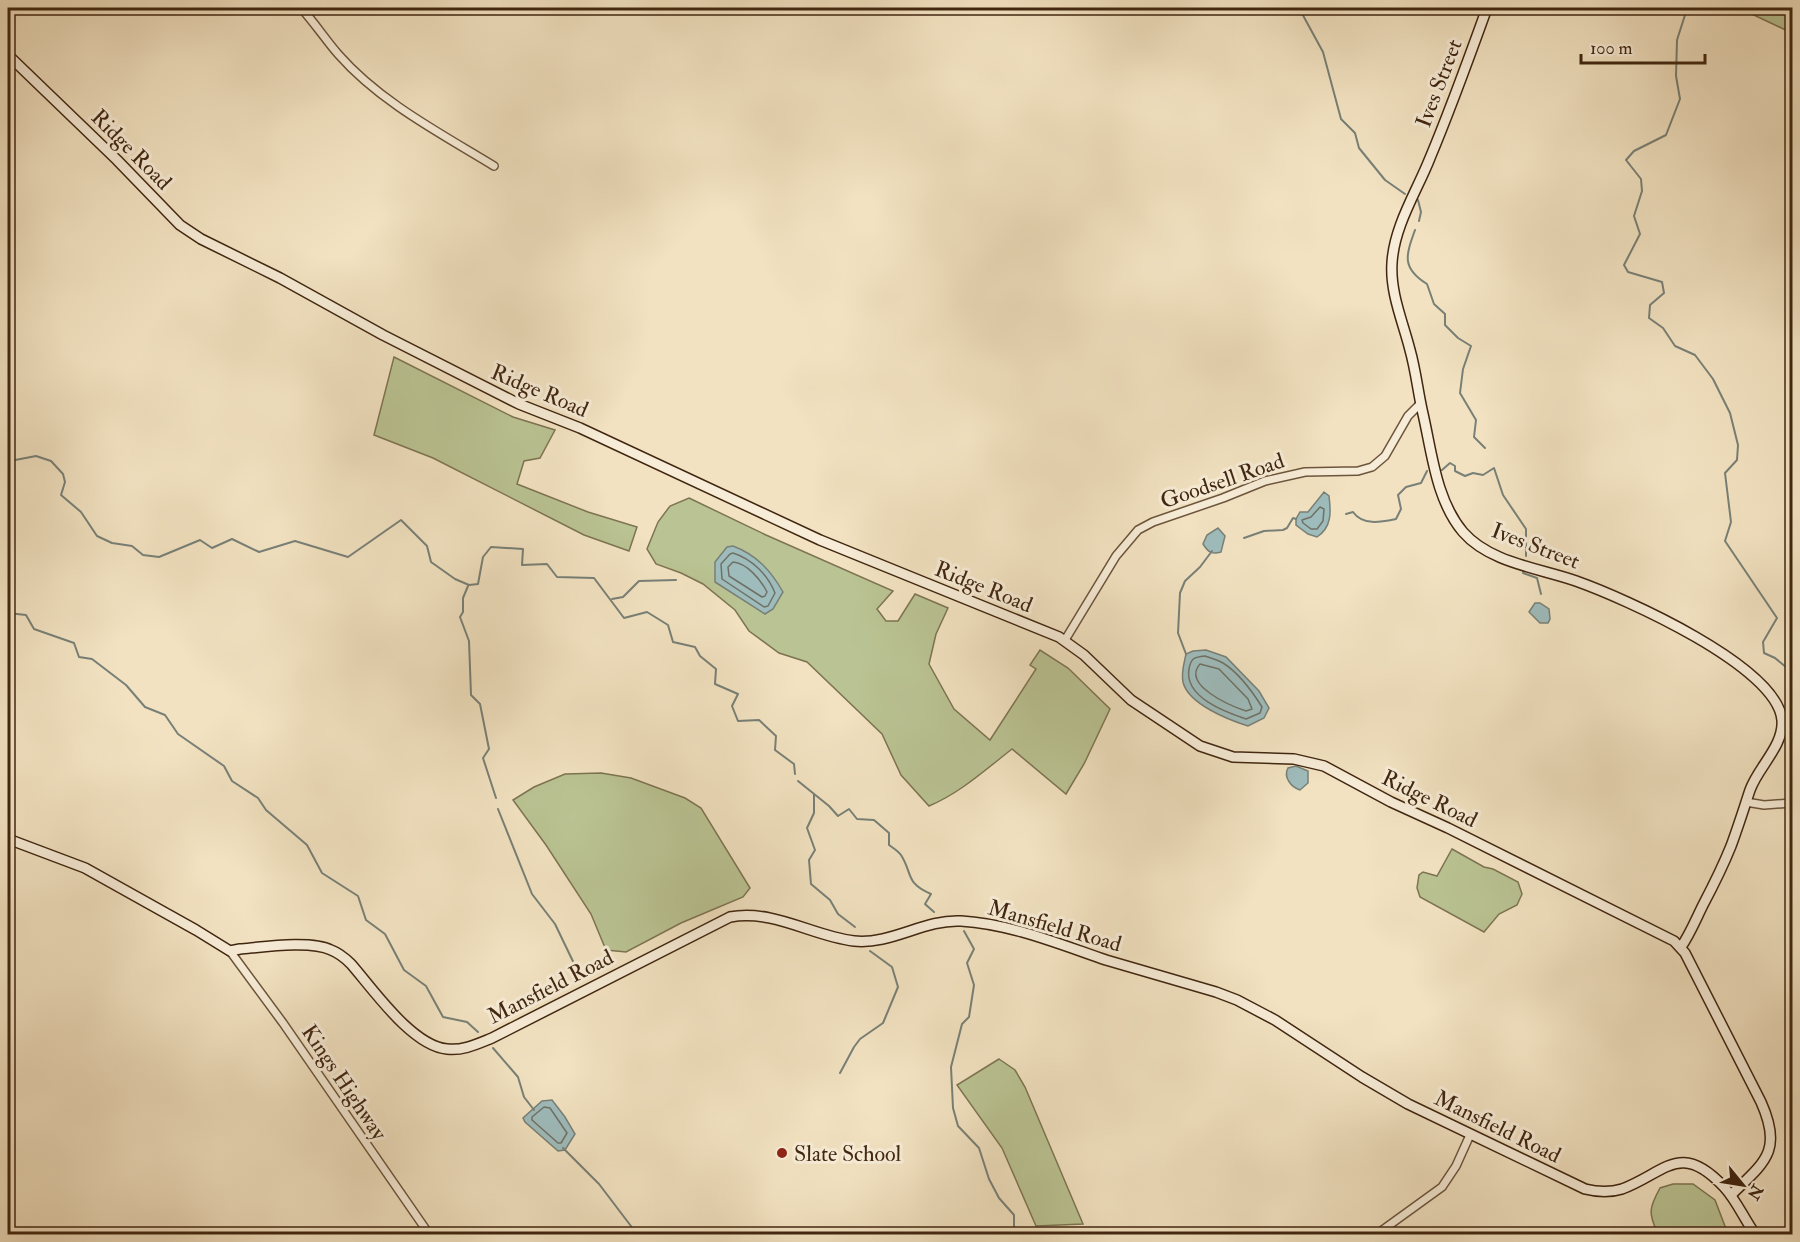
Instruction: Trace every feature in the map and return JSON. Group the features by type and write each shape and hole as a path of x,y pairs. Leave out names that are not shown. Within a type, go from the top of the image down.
{"street":[{"path":"301,8 339,55 381,94 494,166"},
{"name":"Ives Street","path":"1487,8 1431,156 1404,218 1391,266 1394,292 1411,354 1435,470 1444,497 1460,527 1475,543 1509,560 1588,585 1678,627 1732,659 1769,692 1781,715 1782,728 1776,745 1755,778 1730,849 1681,947"},
{"name":"Ridge Road","path":"8,55 117,160 180,225 201,239 280,278 383,335 519,405 580,428 820,540 1065,640 1131,700 1200,746 1233,757 1294,759 1324,766 1391,802 1640,922 1681,947"},
{"name":"Goodsell Road","path":"1065,640 1116,556 1138,530 1153,522 1264,481 1305,472 1358,471 1372,467 1385,456 1408,416 1420,404"},
{"path":"1746,802 1764,805 1792,803"},
{"path":"8,839 85,868 230,951"},
{"name":"Mansfield Road","path":"230,951 304,945 330,949 351,964 397,1016 424,1041 443,1048 462,1049 492,1038 730,916 742,914 770,918 841,939 865,942 939,922 977,923 1021,932 1226,995 1275,1020 1389,1093 1470,1135 1592,1191 1608,1192 1622,1189 1660,1168 1685,1163 1699,1167 1713,1176 1731,1195"},
{"path":"1681,947 1761,1102 1771,1127 1772,1136 1768,1153 1731,1195 1755,1234"},
{"name":"Kings Highway","path":"230,951 283,1023 429,1234"},
{"path":"1377,1234 1442,1187 1456,1166 1470,1135"}],"green space":[{"path":"1739,8 1792,8 1792,33"},
{"path":"394,357 513,417 555,430 540,458 524,461 517,484 588,512 637,527 629,551 584,535 433,458 374,435"},
{"path":"689,498 893,591 877,609 886,621 898,621 915,594 948,608 936,634 929,664 954,709 990,740 1036,669 1030,665 1040,650 1068,668 1110,709 1084,764 1066,794 1012,749 962,788 929,806 901,775 882,734 807,662 779,653 749,631 735,610 703,584 656,564 647,549 658,522 670,506"},
{"path":"601,773 631,778 685,798 701,808 750,888 743,897 681,923 626,952 606,950 591,914 546,845 513,800 534,787 565,774"},
{"path":"1452,849 1518,882 1522,894 1517,905 1499,914 1484,932 1420,897 1417,888 1419,875 1423,872 1437,876"},
{"path":"999,1059 1015,1070 1025,1087 1083,1224 1036,1226 1002,1148 957,1085"},
{"path":"1673,1184 1693,1184 1715,1200 1728,1234 1658,1234 1651,1215 1652,1206 1660,1188"}],"water":[{"path":"1324,492 1329,496 1329,519 1325,529 1317,537 1308,534 1296,525 1296,519 1300,512 1308,512"},
{"path":"1218,528 1225,536 1221,552 1213,553 1203,544 1207,535"},
{"path":"733,546 762,564 774,577 783,592 773,609 765,614 715,582 715,562 727,547"},
{"path":"1535,603 1540,603 1549,609 1548,623 1540,623 1529,612"},
{"path":"1206,650 1226,657 1259,691 1269,708 1264,718 1248,726 1231,720 1201,704 1186,690 1183,671 1186,654"},
{"path":"1296,766 1308,771 1308,783 1300,790 1291,784 1286,775 1288,768"},
{"path":"552,1100 575,1134 565,1150 558,1151 523,1118 542,1101"}],"waterway":[{"path":"1299,8 1323,52 1341,119 1355,133 1359,148 1385,180 1405,194"},
{"path":"1681,8 1685,15 1677,40 1676,76 1680,99 1666,135 1634,151 1626,160 1641,179 1642,191 1634,216 1640,234 1624,265 1628,272 1662,282 1664,293 1650,305 1649,318 1663,328 1675,346 1695,355 1713,379 1730,413 1738,445 1737,460 1725,473 1731,522 1725,541 1777,618 1763,642 1764,653 1775,658 1792,672"},
{"path":"1418,200 1421,212 1419,221"},
{"path":"1415,230 1409,247 1409,266 1427,284 1434,304 1445,314 1445,325 1458,338 1471,346 1463,369 1460,393 1476,420 1474,437 1485,448"},
{"path":"8,460 36,456 51,461 63,474 65,482 61,495 81,512 97,536 112,543 132,546 143,555 159,557 200,540 212,548 232,539 259,552 295,541 348,557 401,520 427,546 431,562 455,579 469,585 478,584 483,557 491,547 523,549 522,565 547,564 557,577 594,578 624,618 647,612 668,625 673,642 695,647 700,656 716,669 715,684 738,694 732,706 738,721 759,720 776,736 775,750 794,764 795,774"},
{"path":"1442,470 1450,463 1455,466 1455,471 1465,476 1473,473 1483,475 1494,468 1503,495 1526,529 1526,556"},
{"path":"1346,514 1353,512 1362,519 1373,522 1396,519 1401,509 1398,495 1406,487 1421,483 1427,471"},
{"path":"1244,538 1264,531 1283,530 1293,518 1296,519"},
{"path":"1186,654 1178,633 1180,593 1185,581 1212,551"},
{"path":"1524,570 1523,573 1537,578 1541,594"},
{"path":"612,599 623,597 639,581 676,580"},
{"path":"468,586 463,598 463,612 460,617 469,641 471,695 480,704 489,749 483,758 496,798"},
{"path":"8,613 26,615 34,629 74,643 79,657 92,659 126,685 145,707 165,715 178,734 224,766 232,781 258,798 266,810 307,845 322,873 358,896 366,920 385,934 404,970 426,986 443,1017 467,1022 478,1032"},
{"path":"1792,753 1788,770 1792,788"},
{"path":"798,781 838,816 849,809 857,819 874,820 889,833 889,845 901,855 913,882 931,894 925,904 934,912"},
{"path":"814,795 814,813 807,828 815,850 809,860 811,884 830,900 838,914 855,927"},
{"path":"498,809 532,894 555,924 581,978"},
{"path":"964,931 974,949 967,963 974,985 969,1017 962,1024 951,1067 953,1108 958,1126 979,1148 989,1179 999,1198 1014,1215 1014,1234"},
{"path":"840,1073 860,1039 883,1023 898,987 892,967 870,951"},
{"path":"493,1048 518,1077 524,1097 534,1110"},
{"path":"563,1148 599,1184 637,1234"}],"place":[{"name":"Slate School","path":"782,1153"}]}
